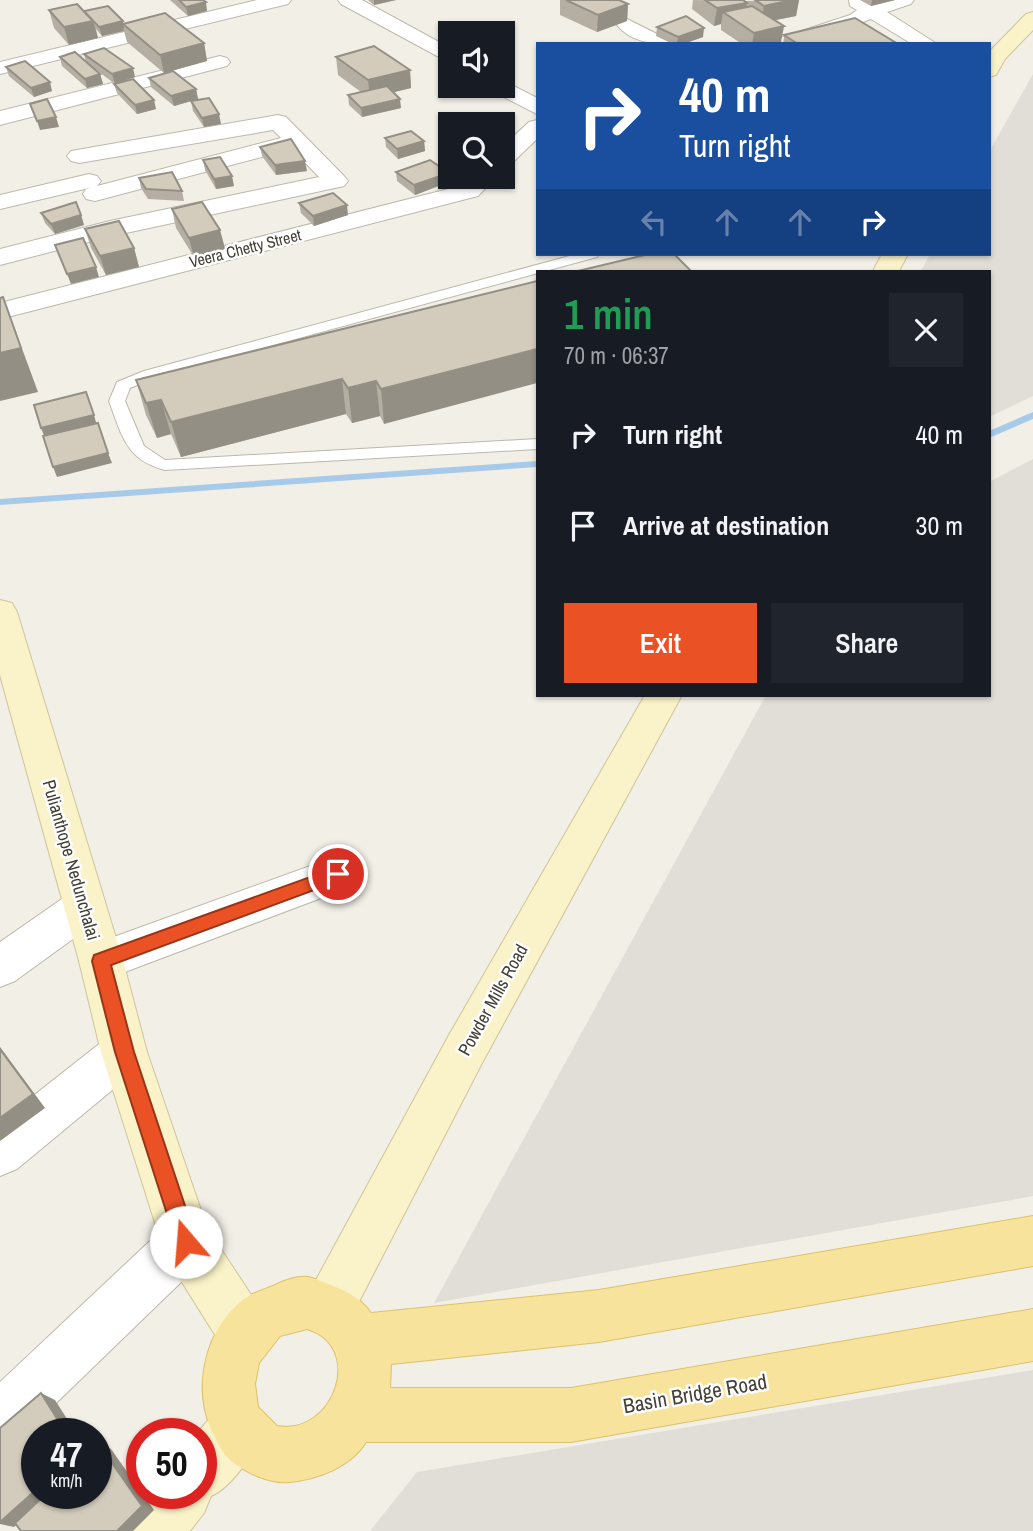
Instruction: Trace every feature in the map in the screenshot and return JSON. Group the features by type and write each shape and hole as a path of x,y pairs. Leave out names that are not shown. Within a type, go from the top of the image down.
{"main road":[{"path":"343,1325 598,1315 1033,1241"},
{"path":"307,1303 343,1325 364,1366 363,1391 353,1415 337,1436 317,1450 295,1456 273,1454 253,1444 238,1427 230,1405 228,1381 233,1358 246,1335 263,1317 285,1306 307,1303"},
{"name":"Basin Bridge Road","path":"353,1415 571,1415 1033,1335"}],"street":[{"path":"0,68 281,0"},
{"path":"348,0 438,50"},
{"path":"852,0 924,42"},
{"path":"786,42 857,19 870,11 904,0"},
{"path":"164,8 180,24"},
{"path":"991,67 996,57 1033,18"},
{"path":"627,25 658,42"},
{"path":"0,118 220,62"},
{"path":"515,95 536,106"},
{"path":"0,257 110,229 336,181 278,122 79,154 110,229"},
{"path":"515,148 536,128"},
{"path":"0,202 92,188 295,141"},
{"name":"Veera Chetty Street","path":"0,311 471,189"},
{"name":"Pulianthope Nedunchalai","path":"0,612 101,961 124,1052 186,1242 246,1335"},
{"name":"Powder Mills Road","path":"343,1325 464,1050 663,697"},
{"path":"101,961 338,874"},
{"path":"0,967 84,907"},
{"path":"0,1152 124,1052"},
{"path":"0,1420 186,1242"},
{"path":"217,1453 238,1427"},
{"path":"153,1531 171,1509"}],"lane":[{"path":"536,444 165,465 155,463 138,453 117,401 123,385 150,374 585,256"}],"shaded area":[{"path":"1033,74 1033,396 991,416 991,270 922,270 929,256 991,256 991,148"},
{"path":"1033,459 1033,1196 434,1303 765,697 991,697 991,481"},
{"path":"1033,1370 1033,1531 370,1531 417,1472"}],"building":[{"path":"179,0 203,0 206,2 186,7"},
{"path":"566,0 619,0 628,4 598,15"},
{"path":"705,0 743,0 747,3 717,8"},
{"path":"755,0 792,0 764,6"},
{"path":"77,4 93,21 64,27 49,10"},
{"path":"108,6 123,21 99,27 84,11"},
{"path":"752,6 784,26 754,33 723,12"},
{"path":"165,13 204,43 160,55 123,24"},
{"path":"686,16 704,28 678,37 657,27"},
{"path":"855,18 895,42 795,42 784,35"},
{"path":"374,46 410,70 368,80 336,57"},
{"path":"104,48 133,68 112,74 84,54"},
{"path":"75,52 100,74 85,79 60,57"},
{"path":"25,61 50,82 31,88 6,67"},
{"path":"173,71 196,89 171,96 149,78"},
{"path":"133,79 154,100 135,105 114,84"},
{"path":"387,86 400,99 361,108 348,95"},
{"path":"209,98 219,114 202,118 191,101"},
{"path":"47,99 56,117 37,121 30,104"},
{"path":"411,131 424,141 397,149 385,138"},
{"path":"291,139 305,161 275,165 260,147"},
{"path":"220,157 232,176 214,179 203,160"},
{"path":"430,160 438,165 438,177 414,185 396,172"},
{"path":"172,172 182,191 146,189 139,178"},
{"path":"333,193 347,205 313,216 299,203"},
{"path":"76,202 81,215 51,224 41,213"},
{"path":"202,202 220,230 189,238 172,209"},
{"path":"119,221 134,248 100,256 85,229"},
{"path":"83,238 96,267 67,274 55,245"},
{"path":"641,256 676,256 690,270 582,270"},
{"path":"536,281 536,349 381,389 376,381 348,388 342,379 171,422 161,400 146,403 136,380"},
{"path":"3,297 21,348 0,353 0,298"},
{"path":"86,392 94,415 41,428 34,405"},
{"path":"98,423 108,453 53,467 43,436"},
{"path":"0,1049 33,1094 0,1118"},
{"path":"41,1393 57,1418 21,1418 21,1503 0,1522 0,1428"},
{"path":"112,1463 126,1483 126,1509 139,1509 117,1531 21,1531 15,1523 30,1509 112,1509"}],"waterway":[{"path":"991,434 1033,415"},
{"path":"0,502 536,464"}],"route":[{"path":"186,1242 124,1052 101,961 338,874"}]}
